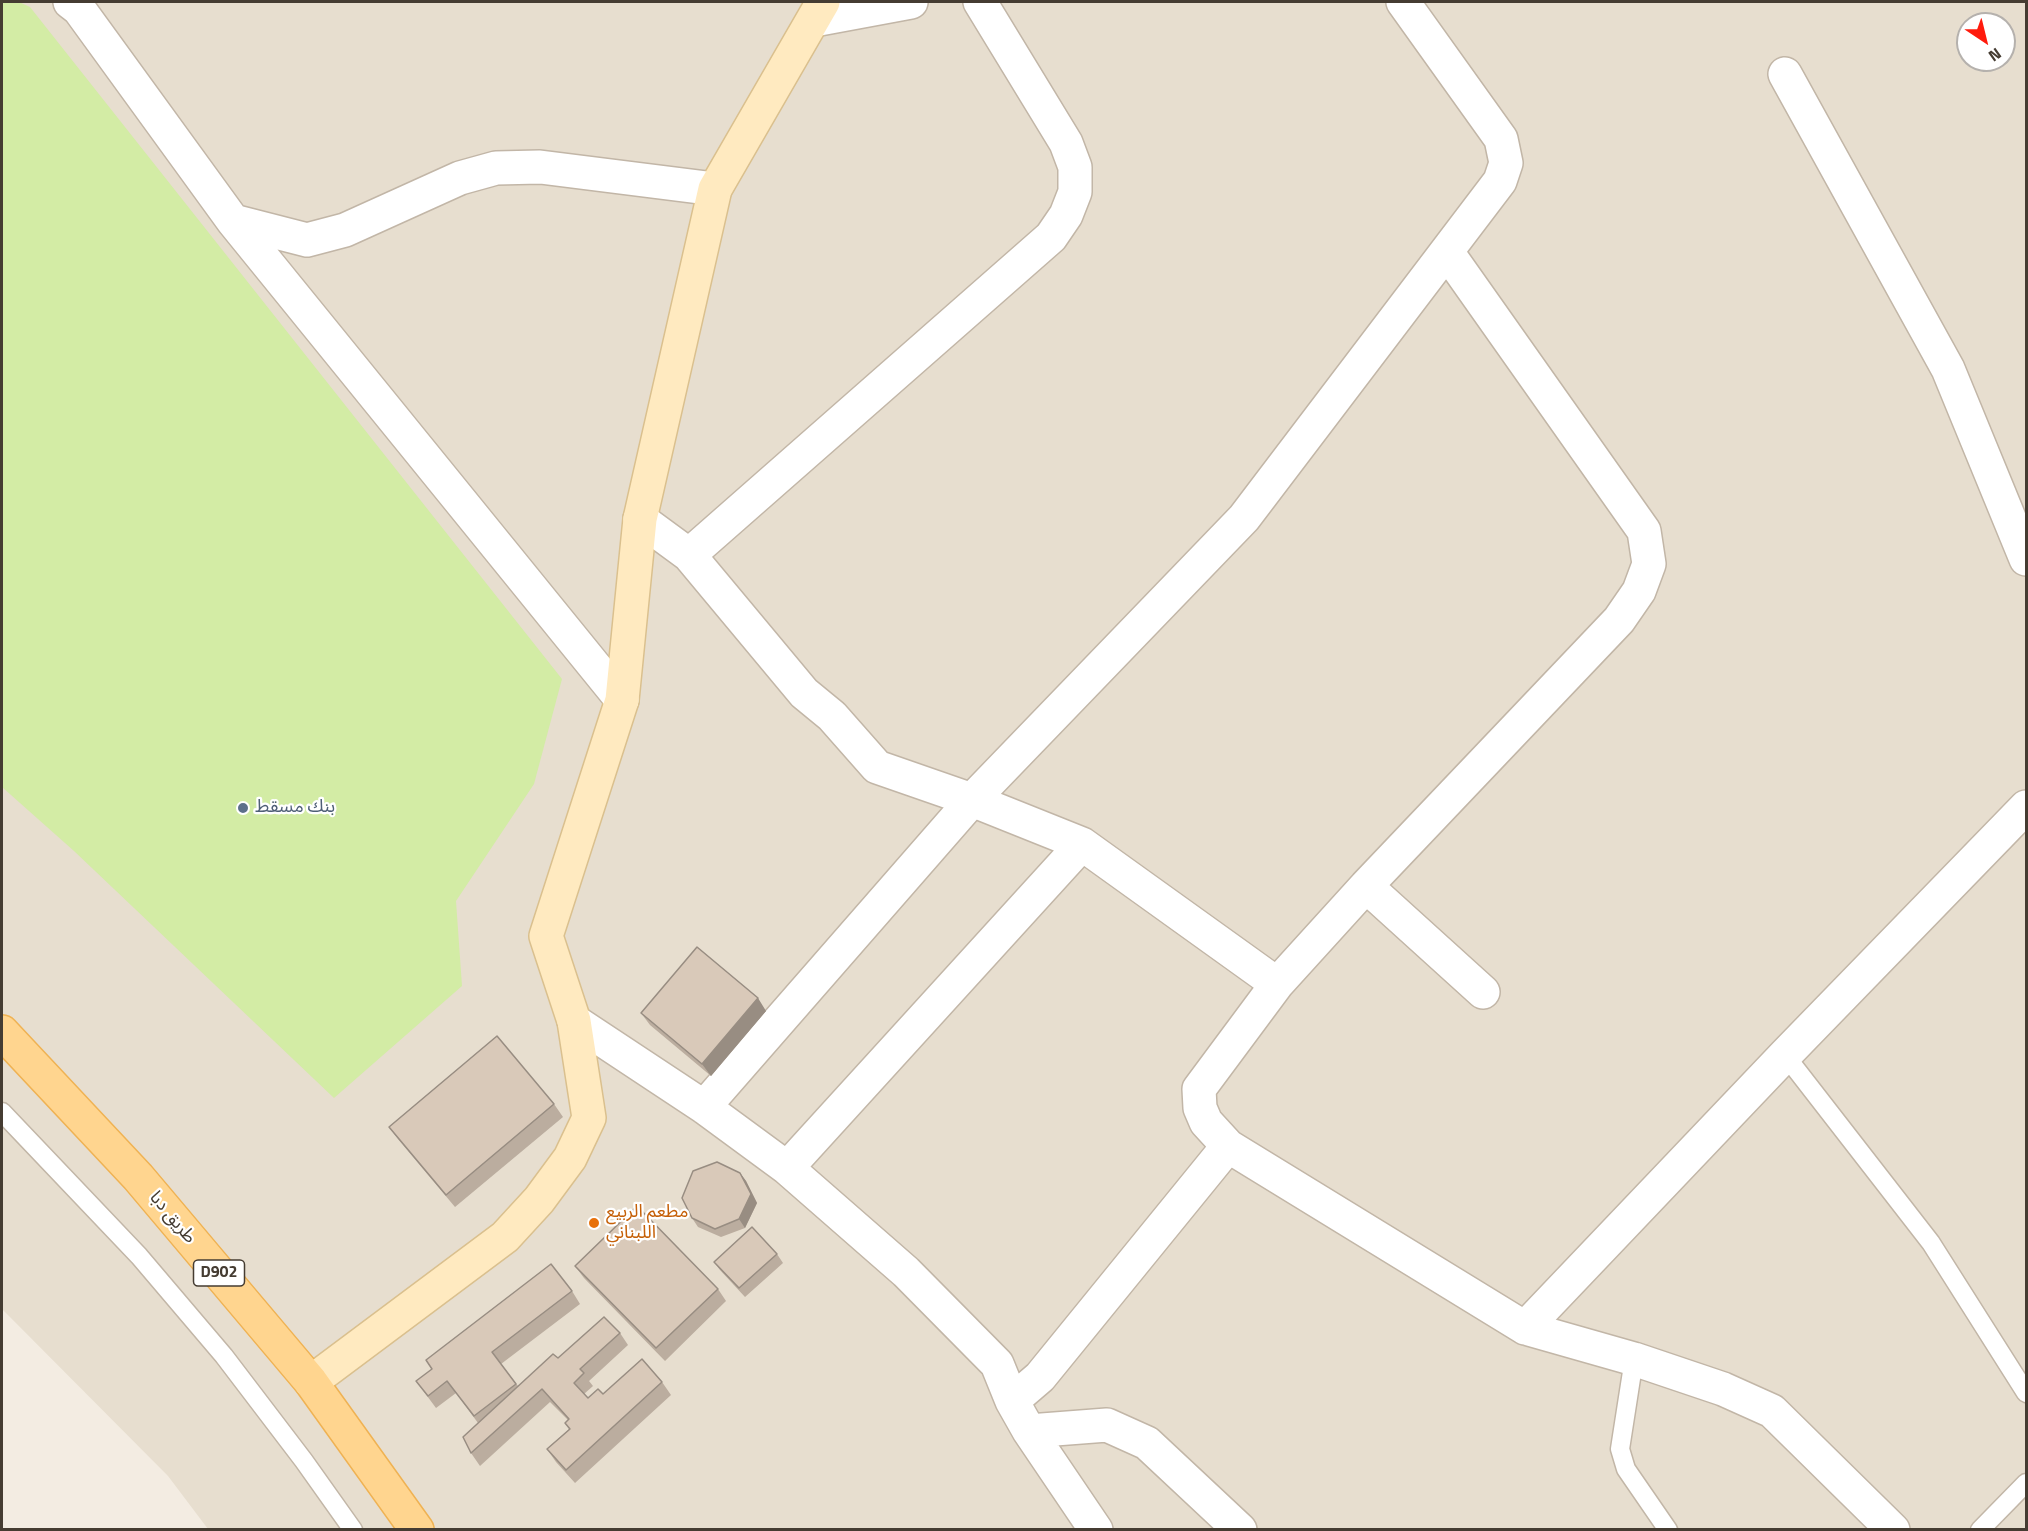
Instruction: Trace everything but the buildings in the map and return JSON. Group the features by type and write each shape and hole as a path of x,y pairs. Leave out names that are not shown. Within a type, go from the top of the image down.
{"main road":[{"name":"طريق دبا","path":"2,1032 138,1177 311,1382 417,1530"}],"street":[{"path":"70,2 79,9 233,221 622,700"},
{"path":"311,1382 505,1237 539,1200 570,1158 589,1118 574,1021 546,936 622,700 640,519 715,189 819,11 911,2"},
{"path":"689,555 1051,237 1066,215 1075,192 1075,167 1066,143 980,2"},
{"path":"704,1107 972,800 1244,518 1500,182 1506,163 1501,139 1403,2"},
{"path":"1785,74 1948,369 2026,559"},
{"path":"233,221 307,240 345,230 460,178 496,168 540,166 715,189"},
{"path":"1446,252 1644,531 1649,564 1639,591 1619,620 1276,984 1199,1089 1200,1108 1206,1122 1228,1146 1525,1328 1634,1359 1724,1389 1772,1411 1893,1530"},
{"path":"640,519 689,555 804,693 832,716 877,767 972,800 1082,844 1276,984"},
{"path":"1525,1328 1785,1055 2026,807"},
{"path":"787,1168 1082,844"},
{"path":"1366,886 1483,992"},
{"path":"574,1021 704,1107 787,1168 906,1272 998,1364 1012,1401 1029,1431 1096,1530"},
{"path":"1012,1401 1040,1377 1228,1146"},
{"path":"1029,1431 1107,1425 1147,1443 1240,1530"}],"lane":[{"path":"1785,1055 1931,1243 2026,1393"},
{"path":"2,1112 139,1256 224,1356 353,1530"},
{"path":"1634,1359 1620,1449 1626,1469 1668,1530"},
{"path":"1980,1530 2026,1483"}],"shaded area":[{"path":"2,2 2026,2 2026,1529 208,1529 168,1476 2,1309"}],"green space":[{"path":"2,2 19,2 30,7 562,679 534,784 456,901 462,986 334,1098 74,851 2,787"}],"place":[{"name":"بنك مسقط","path":"243,808"},
{"name":"مطعم الربيع اللبناني","path":"594,1223"}]}
